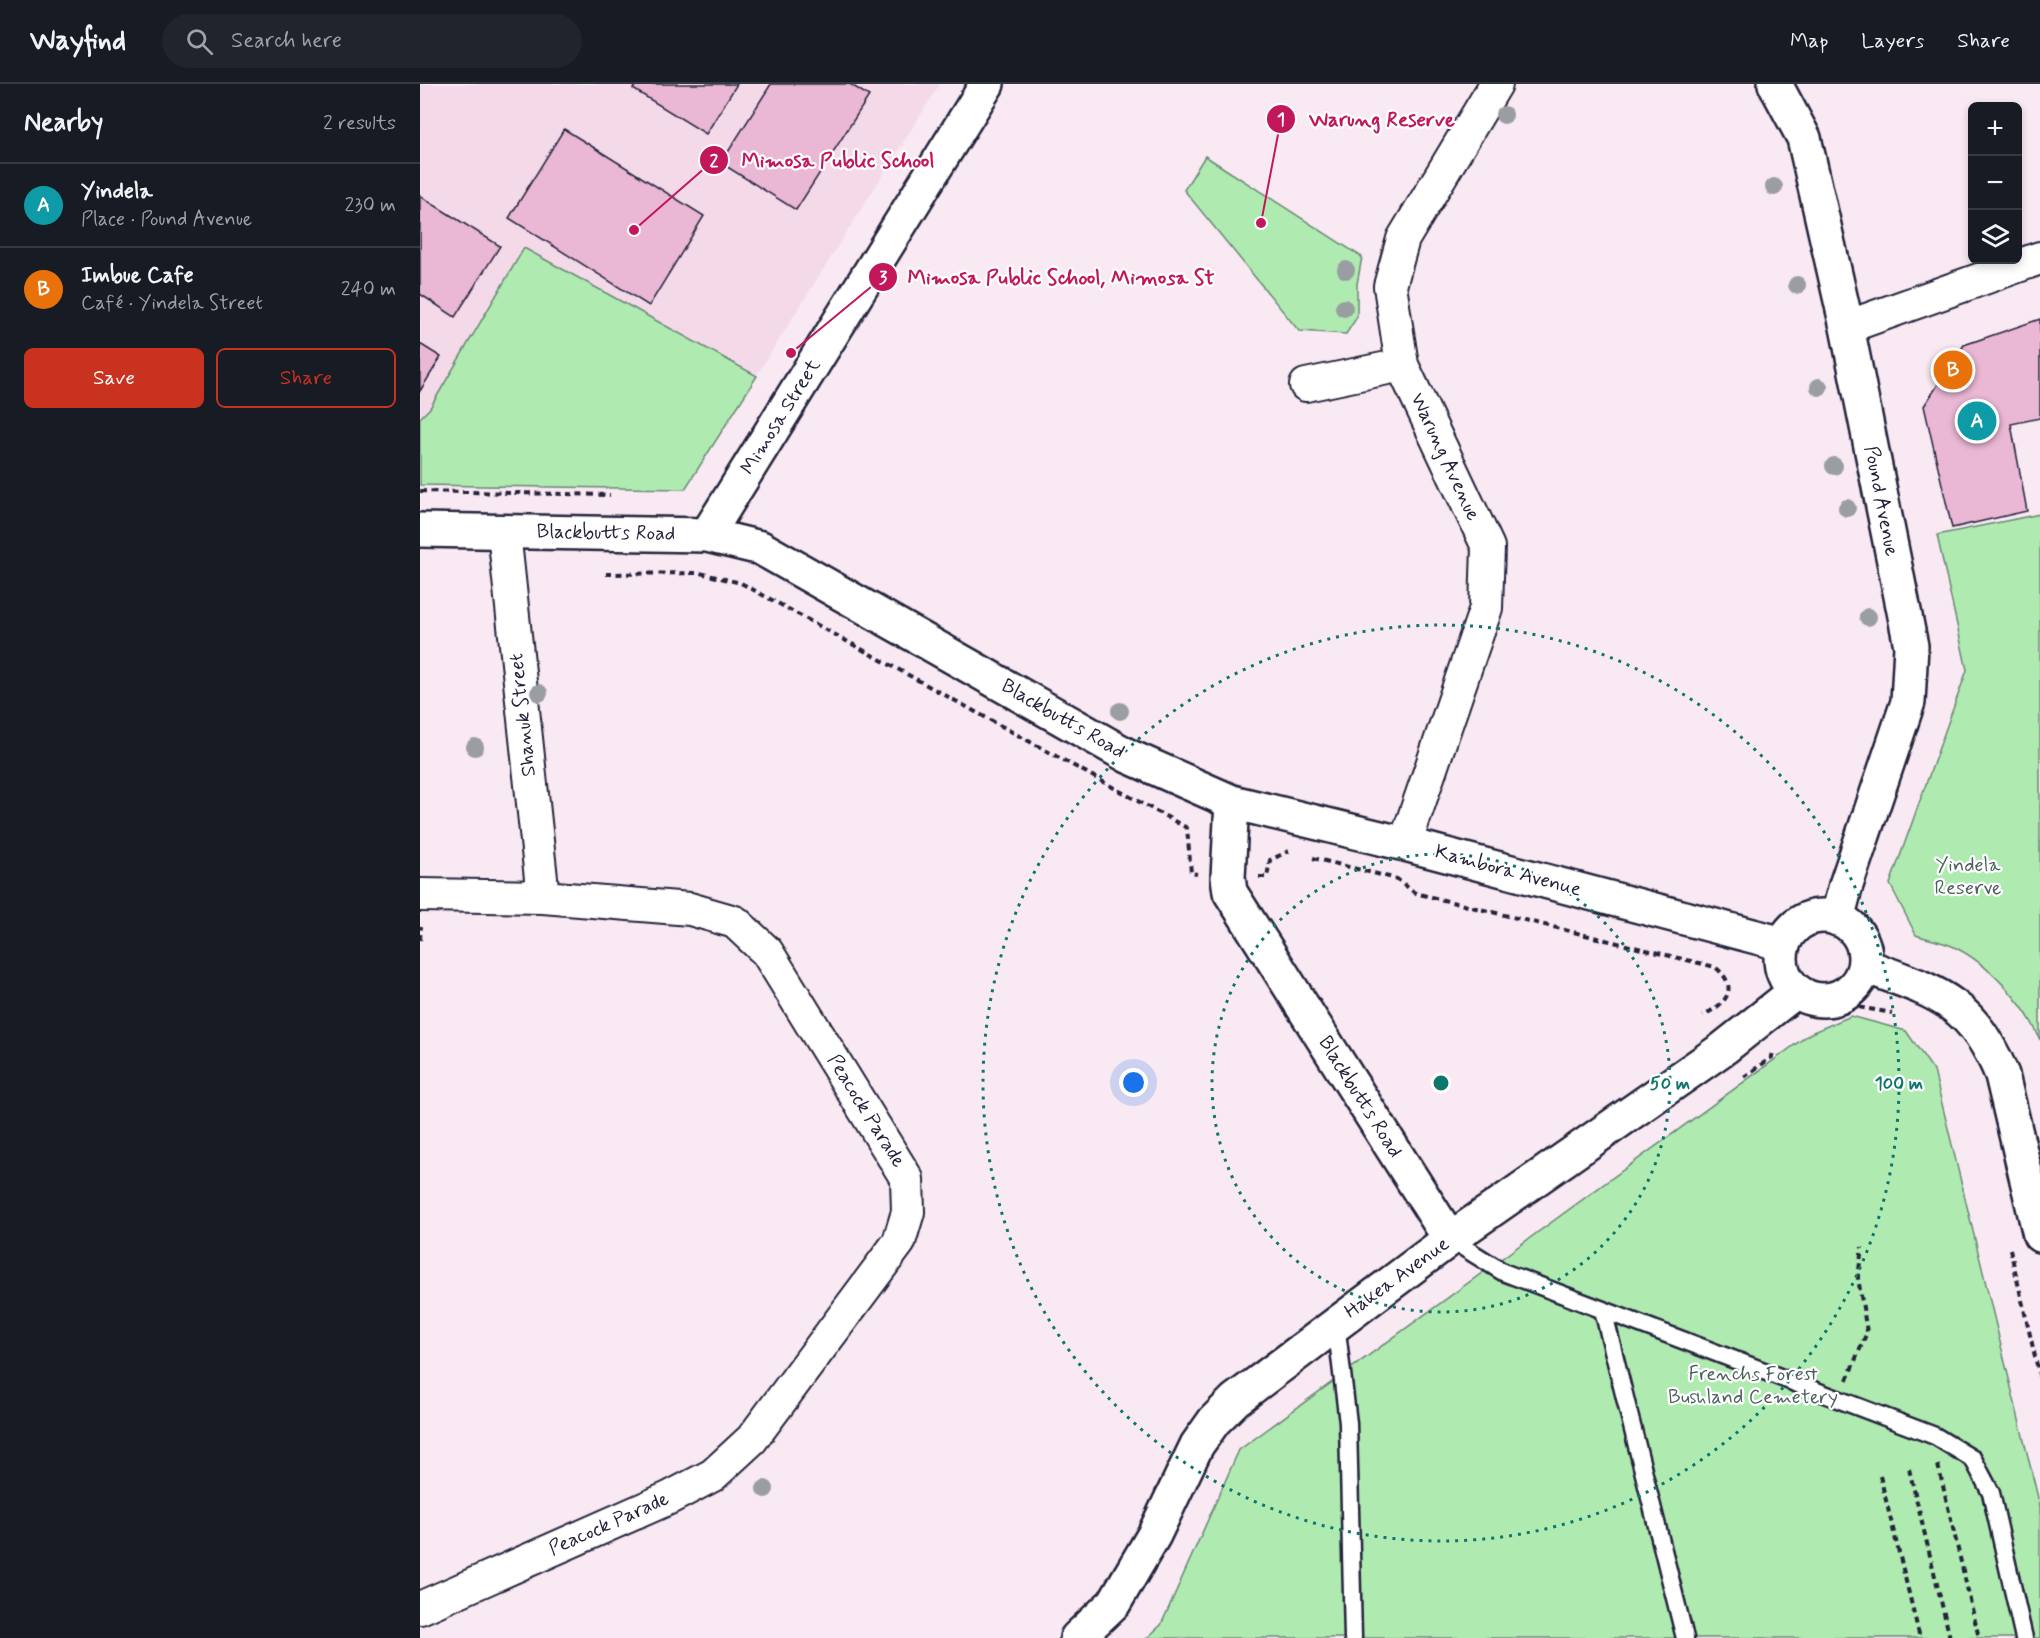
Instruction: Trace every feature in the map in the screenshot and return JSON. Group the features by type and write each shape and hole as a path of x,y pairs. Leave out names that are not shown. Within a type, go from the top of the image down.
{"street":[{"name":"Mimosa Street","path":"707,535 987,84"},
{"name":"Warung Avenue","path":"1405,844 1486,608 1488,547 1402,365 1389,286 1403,239 1496,84"},
{"name":"Pound Avenue","path":"1775,84 1804,138 1847,327 1911,646 1908,702 1846,885 1837,919"},
{"path":"1847,327 2040,258"},
{"path":"1305,385 1402,365"},
{"name":"Blackbutts Road","path":"420,530 707,535 761,548 1128,756 1232,802 1228,877 1230,892 1450,1239"},
{"name":"Shanuk Street","path":"504,532 543,897"},
{"name":"Kambora Avenue","path":"1232,802 1405,844 1784,944"},
{"name":"Peacock Parade","path":"420,895 543,897 690,909 735,922 768,952 907,1179 908,1212 899,1242 753,1439 713,1475 669,1498 420,1608"},
{"path":"1811,918 1837,919 1851,926 1860,937 1865,951 1865,966 1858,983 1844,996 1819,1001 1796,991 1782,969 1784,944 1799,923 1811,918"},
{"path":"1865,966 1947,999 1979,1030 1992,1049 2033,1178 2040,1235"},
{"name":"Hakea Avenue","path":"1077,1638 1114,1603 1154,1535 1197,1445 1214,1421 1258,1380 1450,1239 1724,1048 1796,991"}],"lane":[{"path":"1450,1239 1503,1272 1935,1436 1973,1459 1991,1493 2024,1638"},
{"path":"1603,1310 1685,1638"},
{"path":"1336,1323 1348,1424 1353,1638"}],"path":[{"path":"420,491 610,495"},
{"path":"606,574 699,573 741,583 1187,828 1191,873 1201,875"},
{"path":"1257,877 1267,877 1270,860 1286,850 1297,853"},
{"path":"1308,856 1396,879 1415,893 1715,967 1726,976 1729,984 1726,1000 1717,1009 1703,1015"},
{"path":"1815,1018 1858,1007 1899,1014"},
{"path":"1744,1077 1772,1057 1775,1041"},
{"path":"2008,1241 2040,1378"},
{"path":"1838,1400 1867,1332 1858,1278 1862,1247"},
{"path":"1937,1460 1979,1638"},
{"path":"1910,1469 1950,1638"},
{"path":"1880,1476 1920,1638"}],"shaded area":[{"path":"420,84 940,84 685,489 420,485"}],"green space":[{"path":"1205,156 1362,257 1357,284 1357,317 1346,334 1299,331 1184,190"},
{"path":"524,248 757,376 685,489 420,485 420,418 430,408"},
{"name":"Yindela Reserve","path":"2040,514 2040,1040 2016,999 1992,974 1952,946 1916,935 1890,884 1967,670 1937,535"},
{"name":"Frenchs Forest Bushland Cemetery","path":"1851,1016 1906,1031 1934,1071 2040,1506 2040,1638 1147,1638 1161,1625 1239,1450 1811,1033"}],"building":[{"path":"636,84 737,84 706,134 633,89"},
{"path":"771,84 850,84 869,96 796,210 721,163"},
{"path":"564,129 704,216 649,306 509,218"},
{"path":"420,196 500,246 455,317 420,294"},
{"path":"2040,319 2040,418 2011,424 2027,511 1952,528 1924,406 1964,345"},
{"path":"420,344 441,357 420,391"}],"place":[{"name":"Warung Reserve","path":"1261,223"},
{"name":"Mimosa Public School","path":"634,230"},
{"name":"Mimosa Public School, Mimosa St","path":"791,353"},
{"name":"Imbue Cafe","path":"1953,370"},
{"name":"Yindela","path":"1977,421"}]}
